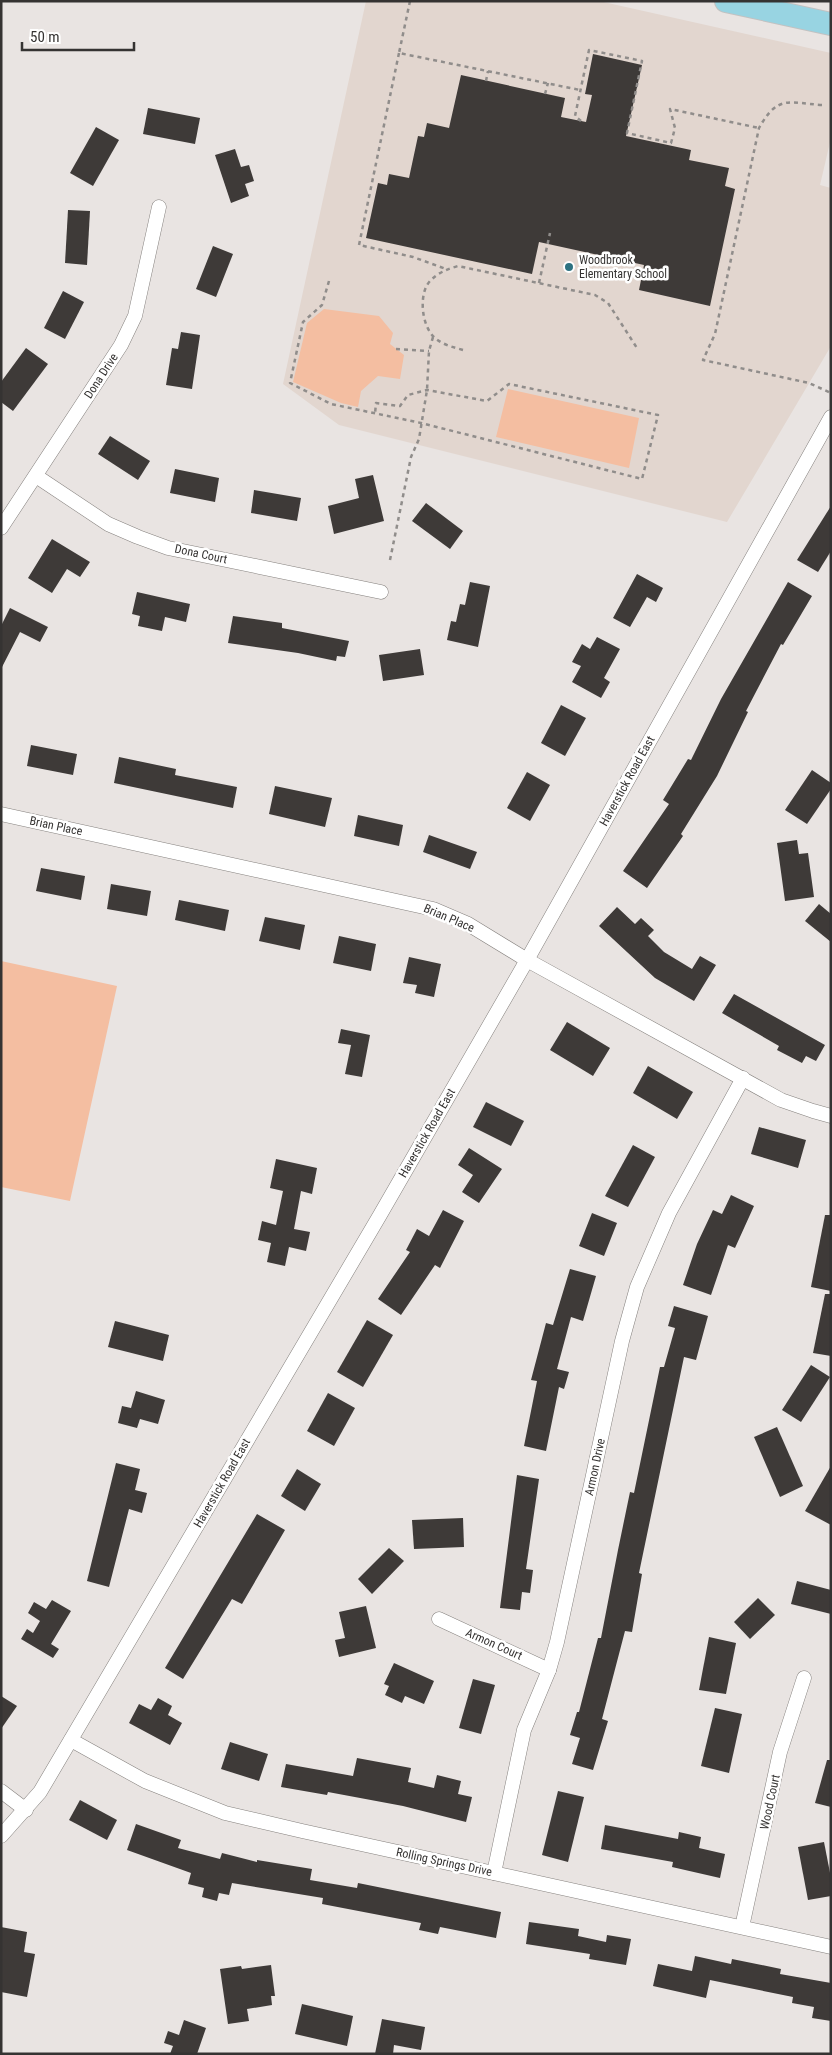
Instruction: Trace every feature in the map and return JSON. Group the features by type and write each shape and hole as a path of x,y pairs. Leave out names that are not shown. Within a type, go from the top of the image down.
{"main road":[{"path":"726,1 749,4 831,24"}],"street":[{"name":"Dona Drive","path":"1,528 121,345 135,316 159,208"},
{"name":"Haverstick Road East","path":"1,1836 40,1792 375,1223 527,960 831,417"},
{"name":"Dona Court","path":"36,476 108,524 168,548 381,592"},
{"name":"Brian Place","path":"1,814 433,909 468,924 527,960 781,1100 813,1112 831,1116"},
{"name":"Armon Drive","path":"494,1873 524,1730 549,1670 622,1341 636,1287 668,1212 743,1078"},
{"name":"Armon Court","path":"439,1619 549,1670"},
{"name":"Wood Court","path":"742,1928 780,1752 804,1678"},
{"name":"Rolling Springs Drive","path":"71,1740 145,1781 224,1812 302,1831 831,1947"},
{"path":"1,1791 26,1810"}],"path":[{"path":"410,1 358,245 413,257 447,270"},
{"path":"581,122 575,116 589,50 642,61 627,133 671,142 675,128 670,109 759,128"},
{"path":"399,53 580,90"},
{"path":"486,81 488,71"},
{"path":"545,94 548,83"},
{"path":"822,105 792,100 774,107 759,128 715,334 703,360 809,383 831,393"},
{"path":"538,283 550,233"},
{"path":"463,350 444,344 434,337 424,319 422,308 428,282 440,271 458,266 595,295 608,303 637,348"},
{"path":"329,281 322,305 303,322 290,384 331,404 375,414 422,423 642,479 658,415 510,384 487,401 427,390 408,395 400,406 376,403 375,414"},
{"path":"390,560 412,457 419,439 427,390 429,351 434,337"},
{"path":"396,349 429,351"}],"shaded area":[{"name":"Woodbrook Elementary School","path":"366,1 599,1 831,53 831,138 820,185 831,188 831,346 727,522 339,425 283,384"},
{"path":"324,309 379,316 393,333 390,344 404,355 400,379 378,376 361,391 358,407 341,403 293,382 307,323"},
{"path":"508,389 639,418 629,468 496,437"},
{"path":"1,961 117,986 70,1201 1,1187"}],"building":[{"path":"593,54 642,65 626,136 691,150 689,160 729,168 725,186 735,189 710,306 639,290 644,265 539,242 532,274 366,238 378,183 387,185 389,174 409,178 418,136 424,137 427,123 449,128 461,75 565,98 561,117 586,122 592,95 585,94"},
{"path":"148,108 200,118 195,144 143,134"},
{"path":"96,127 119,140 93,186 70,173"},
{"path":"235,149 241,167 249,165 254,181 245,184 249,196 231,203 215,155"},
{"path":"68,210 90,211 87,265 65,263"},
{"path":"213,246 233,254 216,297 196,289"},
{"path":"63,291 84,302 65,339 44,328"},
{"path":"181,332 200,335 192,389 166,385 172,348 178,349"},
{"path":"26,348 48,364 13,411 1,402 1,382"},
{"path":"110,436 150,461 138,480 98,454"},
{"path":"175,469 219,478 215,502 170,493"},
{"path":"373,475 384,521 334,534 328,506 359,498 355,479"},
{"path":"254,490 301,498 297,521 251,513"},
{"path":"426,503 463,531 450,549 412,521"},
{"path":"831,506 831,551 818,572 797,560"},
{"path":"52,539 90,562 80,577 67,569 52,593 28,578"},
{"path":"637,574 663,588 656,602 647,597 630,627 613,618"},
{"path":"470,582 490,586 478,647 447,640 451,621 456,622 460,604 465,605"},
{"path":"788,582 812,596 783,645 781,644 746,711 748,712 717,776 681,834 683,836 647,888 623,871 669,804 663,800 688,759 691,760 721,699"},
{"path":"137,592 190,604 186,622 165,617 162,631 138,626 140,616 132,614"},
{"path":"10,608 48,627 40,642 20,632 1,669 1,626"},
{"path":"233,616 282,623 282,628 349,641 345,657 337,656 336,661 298,653 228,643"},
{"path":"597,637 620,649 604,678 610,682 601,698 572,682 581,666 572,662 582,644 590,649"},
{"path":"420,649 424,675 383,681 379,655"},
{"path":"561,705 586,718 565,756 541,743"},
{"path":"31,745 77,754 73,775 27,766"},
{"path":"119,757 176,769 175,775 237,787 233,808 114,783"},
{"path":"812,770 831,783 831,789 807,824 785,810"},
{"path":"527,772 550,785 530,821 507,808"},
{"path":"275,786 332,798 325,827 269,814"},
{"path":"358,815 403,825 399,846 354,836"},
{"path":"429,835 477,852 470,869 423,852"},
{"path":"797,840 799,854 808,853 814,897 785,901 777,843"},
{"path":"41,868 85,876 81,900 36,891"},
{"path":"111,884 151,891 147,916 107,909"},
{"path":"179,900 229,910 225,931 175,920"},
{"path":"819,904 831,914 831,942 805,921"},
{"path":"617,907 635,924 641,918 654,930 648,936 664,952 692,969 700,956 716,965 694,1001 655,978 599,926"},
{"path":"265,917 305,925 300,950 259,941"},
{"path":"339,936 376,944 371,971 333,963"},
{"path":"409,957 441,964 434,997 415,993 417,985 403,983"},
{"path":"734,994 825,1045 816,1061 806,1056 802,1063 777,1050 779,1046 722,1013"},
{"path":"567,1022 610,1048 593,1076 550,1050"},
{"path":"341,1029 370,1035 362,1077 345,1074 351,1045 338,1043"},
{"path":"648,1066 693,1092 677,1119 633,1093"},
{"path":"486,1102 524,1121 511,1146 473,1127"},
{"path":"759,1127 806,1140 798,1168 751,1154"},
{"path":"633,1145 655,1157 628,1207 605,1196"},
{"path":"469,1148 502,1169 479,1203 462,1192 473,1175 458,1165"},
{"path":"276,1159 317,1168 312,1194 301,1191 294,1229 310,1232 306,1251 289,1247 285,1266 267,1262 271,1243 258,1240 262,1221 276,1225 283,1191 270,1188"},
{"path":"731,1195 754,1206 735,1248 728,1245 711,1295 683,1285 697,1244 713,1210 722,1214"},
{"path":"443,1210 464,1221 440,1268 435,1265 401,1315 378,1299 410,1252 406,1250 417,1229 429,1236"},
{"path":"592,1213 617,1223 604,1256 579,1246"},
{"path":"825,1215 831,1215 831,1291 811,1287"},
{"path":"570,1269 596,1276 583,1321 571,1317 557,1369 569,1372 564,1389 559,1387 546,1451 524,1446 537,1381 531,1380 546,1323 553,1325"},
{"path":"825,1294 831,1294 831,1356 813,1353"},
{"path":"674,1306 708,1316 696,1360 684,1357 639,1573 642,1574 632,1632 625,1631 602,1719 608,1721 593,1770 572,1764 580,1738 570,1735 577,1712 579,1712 598,1638 601,1638 630,1492 634,1493 660,1367 664,1367 675,1328 668,1326"},
{"path":"367,1320 393,1335 363,1387 337,1372"},
{"path":"115,1321 169,1335 163,1361 108,1347"},
{"path":"811,1365 830,1377 801,1422 782,1410"},
{"path":"136,1391 165,1400 158,1424 140,1419 137,1428 118,1423 122,1406 131,1408"},
{"path":"328,1393 355,1408 334,1446 307,1431"},
{"path":"777,1427 803,1486 780,1497 754,1437"},
{"path":"116,1463 140,1469 135,1490 147,1493 142,1513 129,1509 109,1587 87,1581"},
{"path":"831,1466 831,1525 805,1511"},
{"path":"297,1469 321,1484 305,1511 281,1496"},
{"path":"517,1475 539,1479 526,1569 533,1570 530,1593 522,1592 520,1610 500,1608"},
{"path":"257,1514 285,1530 242,1604 232,1599 183,1679 165,1668"},
{"path":"463,1518 464,1547 414,1549 412,1520"},
{"path":"389,1548 404,1561 372,1594 358,1579"},
{"path":"797,1581 831,1590 831,1614 791,1604"},
{"path":"758,1598 775,1615 750,1639 734,1622"},
{"path":"52,1600 71,1611 51,1644 59,1649 53,1658 21,1639 27,1629 33,1633 40,1621 28,1613 34,1602 46,1609"},
{"path":"366,1606 376,1648 339,1657 335,1640 345,1638 339,1612"},
{"path":"709,1637 736,1643 726,1694 699,1690"},
{"path":"394,1663 434,1681 424,1704 405,1696 402,1703 385,1695 389,1686 384,1684"},
{"path":"473,1679 495,1685 481,1734 459,1728"},
{"path":"1,1696 17,1706 1,1729"},
{"path":"158,1698 172,1706 168,1715 182,1723 170,1745 129,1723 139,1704 151,1710"},
{"path":"715,1708 742,1714 729,1773 701,1766"},
{"path":"230,1742 268,1754 259,1781 221,1769"},
{"path":"357,1758 411,1768 408,1782 434,1788 437,1775 461,1781 458,1794 472,1797 466,1822 403,1806 328,1792 327,1795 281,1787 286,1764 353,1776"},
{"path":"827,1760 831,1760 831,1807 815,1803"},
{"path":"558,1791 584,1797 568,1862 542,1855"},
{"path":"80,1800 117,1820 107,1840 69,1820"},
{"path":"136,1824 181,1840 178,1848 220,1859 222,1853 257,1862 257,1860 312,1869 310,1880 357,1888 358,1883 501,1912 496,1938 440,1927 438,1934 419,1930 421,1923 322,1904 323,1898 232,1883 229,1895 219,1893 217,1901 202,1897 204,1888 188,1884 191,1873 127,1850"},
{"path":"605,1825 678,1839 679,1832 701,1837 699,1848 725,1854 720,1878 672,1867 673,1862 601,1849"},
{"path":"824,1842 831,1878 831,1896 808,1900 798,1847"},
{"path":"529,1922 579,1929 578,1936 606,1942 607,1935 631,1939 626,1965 589,1959 590,1954 526,1944"},
{"path":"1,1927 27,1932 24,1952 35,1954 27,1997 1,1992"},
{"path":"695,1956 731,1964 732,1959 781,1969 780,1974 831,1983 831,2021 812,2018 814,2007 792,2003 793,1997 710,1980 706,1998 653,1986 658,1964 692,1971"},
{"path":"271,1965 275,1996 271,1996 272,2005 247,2009 249,2021 228,2024 220,1969 241,1966 242,1969"},
{"path":"302,2004 353,2016 347,2046 295,2034"},
{"path":"382,2019 425,2027 421,2050 394,2045 393,2054 375,2054"},
{"path":"184,2020 206,2028 197,2054 170,2054 173,2046 164,2043 168,2031 179,2035"}],"place":[{"name":"Woodbrook Elementary School","path":"569,267"}]}
